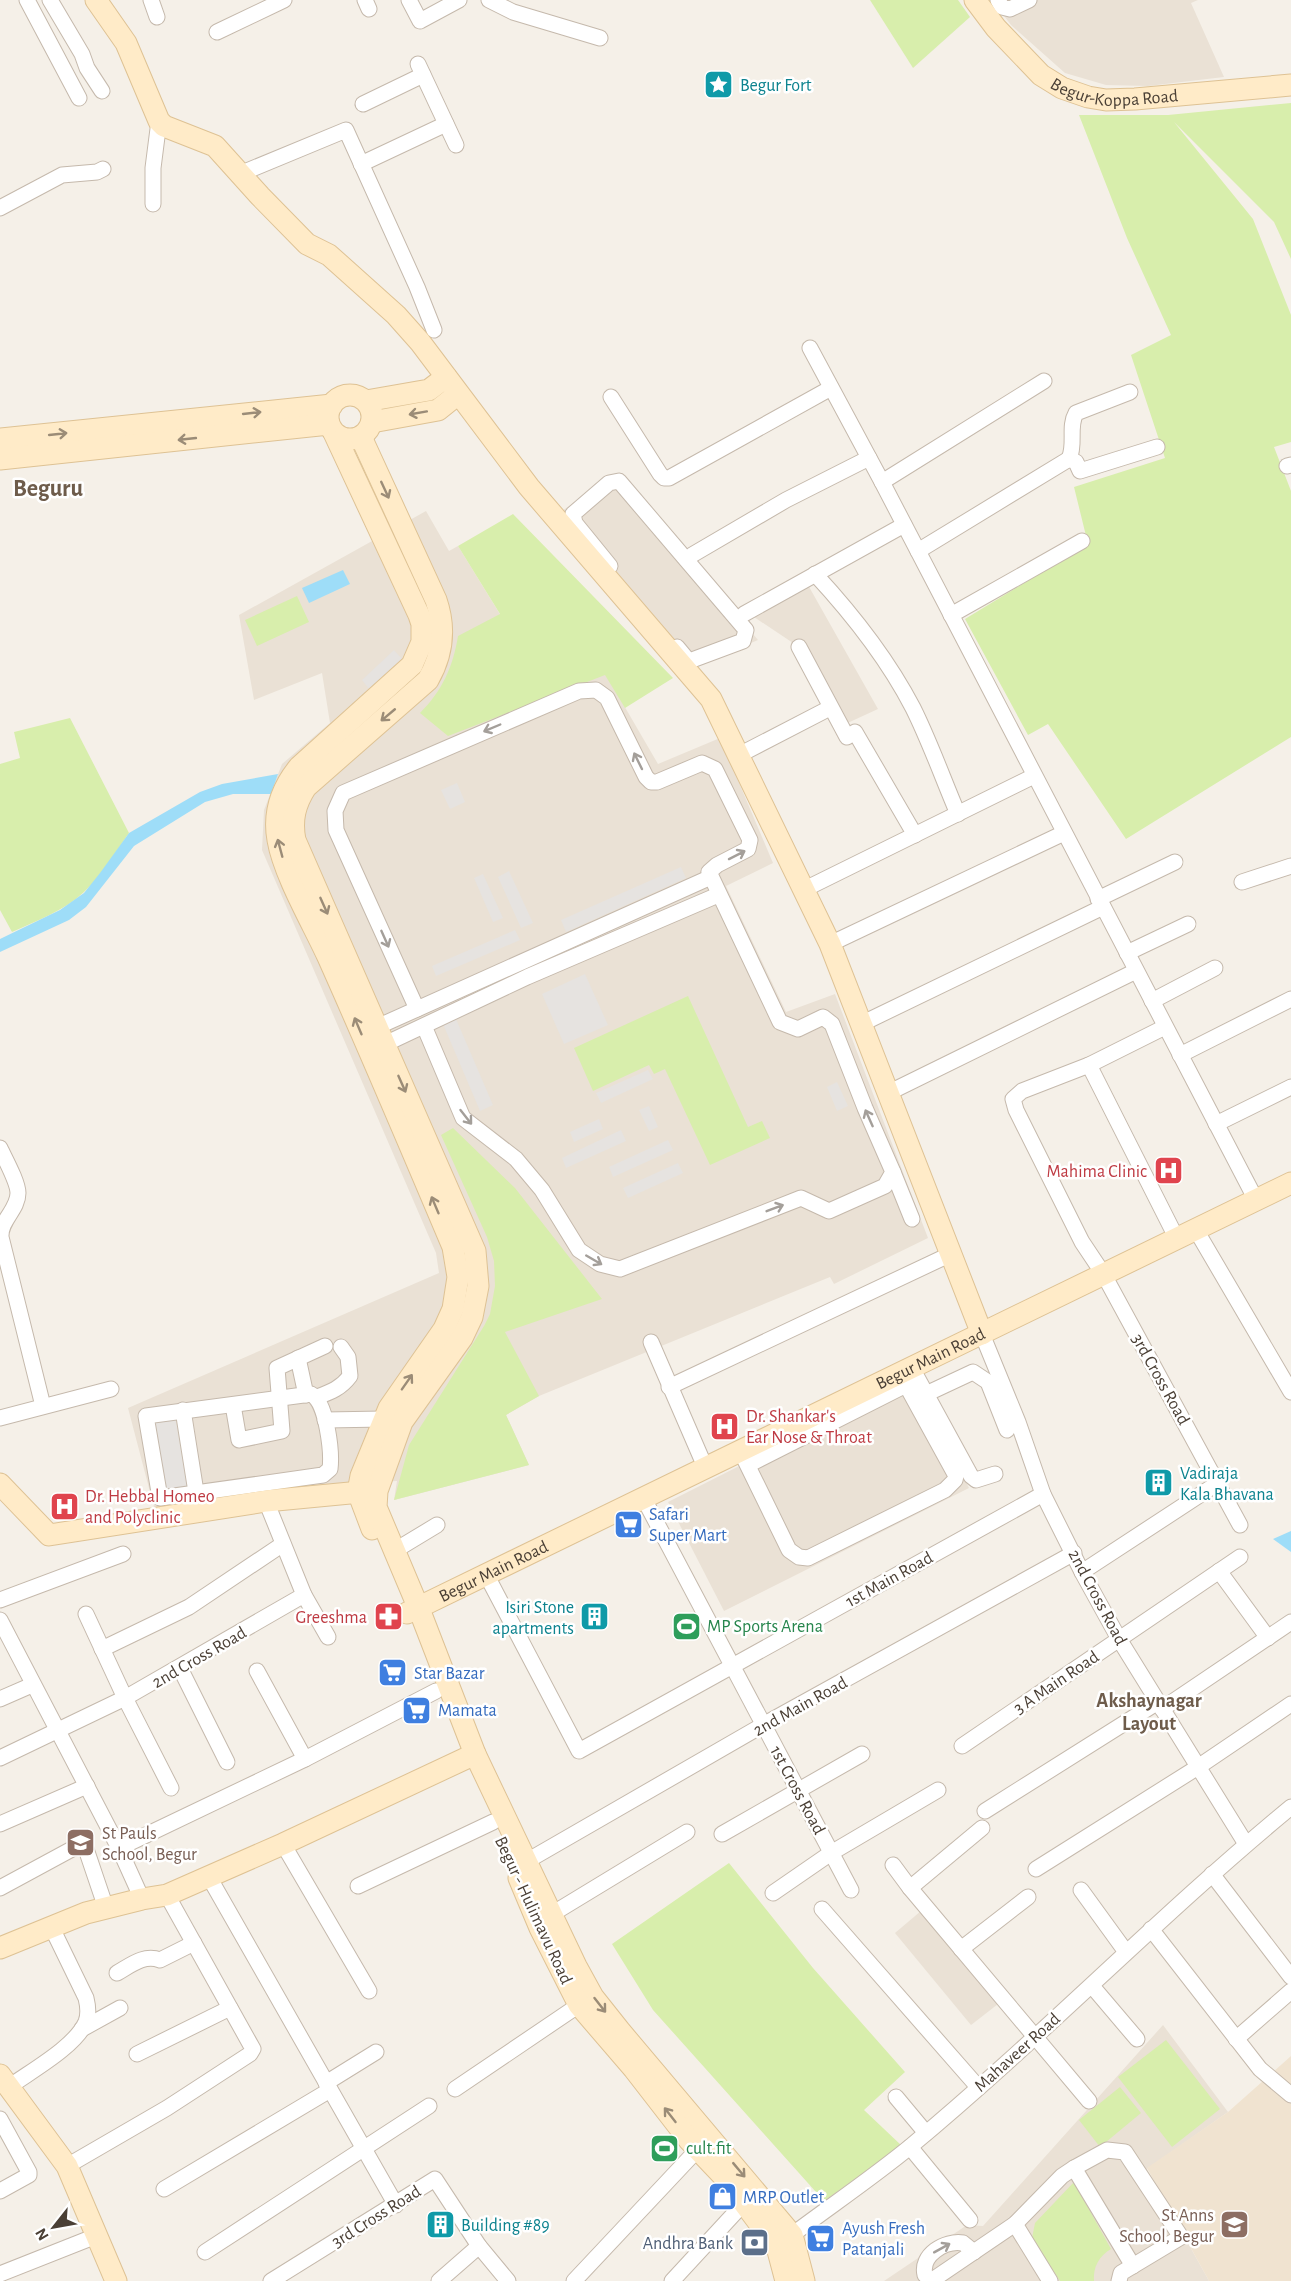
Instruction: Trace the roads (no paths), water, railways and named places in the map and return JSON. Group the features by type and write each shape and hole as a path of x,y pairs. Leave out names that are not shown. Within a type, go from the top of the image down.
{"main road":[{"path":"96,0 126,43 159,121 164,126 215,146 307,244 329,255 396,315 420,342 516,472 620,586 711,699 830,944 982,1334"},
{"name":"Begur-Koppa Road","path":"975,0 996,28 1041,75 1062,88 1088,97 1106,100 1135,99 1291,85"},
{"path":"413,1611 361,1476 388,1408 453,1334 472,1317 476,1302 478,1274 475,1251 381,1035 280,852 276,830 278,808 286,786 299,767 401,676 412,664 422,642 422,624 331,420 341,397 348,395 366,401 452,385"},
{"path":"331,420 347,440 366,429 438,410 452,385"},
{"path":"366,401 372,412 366,429 440,610 442,631 440,652 428,680 312,780 300,795 293,822 295,840 336,953 453,1247 458,1267 458,1288 453,1309 453,1334 402,1422 367,1491"},
{"path":"0,440 331,420"},
{"path":"0,459 331,420"},
{"path":"401,676 417,690"},
{"name":"Begur Main Road","path":"443,1689 413,1611 706,1469 745,1458 906,1376 982,1334 1291,1183"},
{"path":"0,1484 49,1534 266,1501 367,1491"},
{"path":"367,1491 394,1551 413,1611"},
{"name":"Begur - Hulimavu Road","path":"443,1689 494,1822 540,1928 579,2005 744,2203 785,2241"},
{"path":"0,1948 51,1926 106,1908 167,1895 283,1844 469,1756"},
{"name":"Begur - Hulimavu Road","path":"469,1756 527,1861 594,1997 785,2241 790,2280"},
{"path":"3,2079 67,2166 116,2281"}],"street":[{"path":"27,0 79,98"},
{"path":"50,0 102,91"},
{"path":"151,0 157,17"},
{"path":"217,32 284,0"},
{"path":"409,0 420,21 459,0"},
{"path":"489,0 515,6 600,38"},
{"path":"998,0 1002,8 1010,9 1029,0"},
{"path":"363,104 421,70 456,145"},
{"path":"153,204 153,168 159,121"},
{"path":"361,164 446,124"},
{"path":"242,173 346,130 434,330"},
{"path":"0,208 62,175 97,172 103,169"},
{"path":"810,348 1256,1200"},
{"path":"882,482 1044,381"},
{"path":"611,397 660,474 664,478 669,478 831,388"},
{"path":"918,551 1069,459 1073,451 1072,420 1076,412 1130,392"},
{"path":"1069,459 1076,462 1080,471 1157,447"},
{"path":"692,555 786,500 869,459"},
{"path":"619,481 746,630 743,641 692,660 687,659 620,586 575,523 573,514 609,483 619,481"},
{"path":"744,614 904,525"},
{"path":"951,615 1082,541"},
{"path":"816,574 874,643 912,708 958,814"},
{"path":"799,647 847,737 855,732 915,835"},
{"path":"417,1009 336,830 335,811 343,793 579,691 596,690 608,698 646,777 651,782 657,782 702,763 715,769 750,840 748,849 717,865 709,872 718,895 780,1022 798,1029 822,1017 832,1024 912,1219"},
{"path":"739,755 824,711"},
{"path":"803,890 1034,776"},
{"path":"830,944 1064,833"},
{"path":"861,1024 1101,903 1175,862"},
{"path":"1242,882 1291,866"},
{"path":"381,1035 417,1009 711,877"},
{"path":"381,1035 424,1026 527,977 718,895"},
{"path":"1127,953 1188,924"},
{"path":"1152,1001 1215,968"},
{"path":"888,1093 1136,971"},
{"path":"469,987 475,1002"},
{"path":"1180,1055 1291,999"},
{"path":"424,1026 463,1118 516,1160 542,1190 579,1251 600,1264 620,1269 801,1198 829,1210 885,1186 893,1172"},
{"path":"1165,1027 1089,1065 1176,1239"},
{"name":"3rd Cross Road","path":"1089,1065 1022,1091 1013,1099 1016,1110 1082,1242 1104,1275 1240,1525"},
{"path":"1216,1124 1291,1087"},
{"path":"0,1148 18,1192 2,1225 1,1238 43,1407"},
{"path":"1196,1230 1291,1392"},
{"path":"669,1387 951,1254"},
{"name":"2nd Cross Road","path":"982,1334 1018,1422 1043,1494 1082,1572 1119,1639 1246,1844"},
{"path":"651,1342 706,1469"},
{"path":"233,1405 239,1440 282,1431 277,1368 325,1346"},
{"path":"298,1358 311,1396 321,1403 331,1462 330,1469 323,1475 160,1498 146,1416 278,1398 311,1396 334,1391 350,1376 348,1357 341,1347"},
{"path":"926,1394 973,1372 988,1382 1007,1430"},
{"path":"906,1376 926,1394 970,1476 975,1480 994,1474"},
{"path":"745,1458 789,1550 799,1557 808,1558 945,1490 956,1476 906,1376"},
{"path":"0,1418 111,1389"},
{"path":"183,1410 196,1492"},
{"path":"326,1427 383,1422"},
{"path":"1082,1572 1218,1484"},
{"name":"1st Main Road","path":"487,1575 579,1751 1043,1494"},
{"name":"1st Cross Road","path":"644,1499 851,1890"},
{"path":"266,1501 304,1595 328,1637"},
{"path":"394,1551 437,1526"},
{"path":"102,1649 189,1607 283,1544"},
{"name":"2nd Main Road","path":"527,1861 763,1725 1074,1553"},
{"path":"0,1600 123,1554"},
{"name":"3 A Main Road","path":"962,1746 1240,1557"},
{"path":"1219,1571 1268,1638"},
{"name":"2nd Cross Road","path":"0,1758 125,1698 304,1595"},
{"path":"86,1614 125,1698 171,1788"},
{"path":"0,1620 119,1848 141,1899"},
{"path":"985,1812 1291,1622"},
{"path":"180,1668 227,1762"},
{"path":"257,1671 305,1760"},
{"path":"0,1699 32,1685"},
{"path":"119,1848 305,1760 443,1689"},
{"path":"1036,1869 1198,1767 1291,1704"},
{"path":"722,1834 861,1755"},
{"path":"0,1824 87,1786"},
{"path":"773,1893 831,1853 938,1790"},
{"name":"Mahaveer Road","path":"785,2241 910,2147 1092,1986 1212,1874 1291,1807"},
{"path":"358,1886 494,1822"},
{"path":"910,1888 982,1828"},
{"path":"552,1914 687,1832"},
{"path":"283,1844 369,1991"},
{"path":"0,1888 72,1849 85,1846 106,1908"},
{"path":"892,1865 1089,2101"},
{"path":"1212,1874 1291,1977"},
{"path":"209,1877 396,2205"},
{"path":"1081,1890 1126,1952"},
{"path":"67,2166 167,2108 250,2054 253,2049 167,1895"},
{"path":"961,1949 1028,1897"},
{"path":"822,1909 978,2087"},
{"path":"51,1926 86,1998 87,2020 82,2029"},
{"path":"1151,1929 1260,2069 1291,2095"},
{"path":"117,1973 141,1959 152,1957 160,1960 194,1943"},
{"path":"1092,1986 1137,2039"},
{"path":"1236,2039 1291,1990"},
{"path":"455,2089 579,2005"},
{"path":"3,2079 67,2044 82,2029 120,2007"},
{"path":"137,2054 230,2008"},
{"path":"164,2189 328,2087 376,2052"},
{"path":"896,2097 926,2133"},
{"path":"206,2252 429,2106"},
{"path":"0,2118 29,2172 28,2175 0,2191"},
{"path":"910,2147 970,2220"},
{"path":"574,2281 698,2149"},
{"path":"975,2252 963,2243 948,2244 928,2257 924,2265 928,2278 975,2252 1015,2224 1062,2176 1074,2168 1107,2150 1125,2152 1181,2237 1121,2273 1119,2281"},
{"path":"1074,2168 1133,2266"},
{"name":"3rd Cross Road","path":"271,2281 435,2179 479,2246 508,2281"},
{"path":"672,2281 744,2203"},
{"path":"1015,2224 1050,2281"},
{"path":"0,2274 96,2236"},
{"path":"439,2281 479,2246"}],"water":[{"path":"343,570 350,584 309,603 302,588"},
{"path":"278,774 271,794 233,794 205,802 134,846 86,907 69,920 0,952 0,939 60,910 84,893 129,833 200,792 222,784"},
{"path":"1291,1531 1291,1552 1273,1539"}],"place":[{"name":"Begur Fort","path":"719,85"},
{"name":"Mahima Clinic","path":"1168,1171"},
{"name":"Dr. Shankar's Ear Nose & Throat","path":"725,1426"},
{"name":"Vadiraja Kala Bhavana","path":"1159,1483"},
{"name":"Dr. Hebbal Homeo and Polyclinic","path":"64,1506"},
{"name":"Safari Super Mart","path":"628,1524"},
{"name":"Greeshma","path":"388,1617"},
{"name":"Isiri Stone apartments","path":"595,1617"},
{"name":"MP Sports Arena","path":"686,1626"},
{"name":"Star Bazar","path":"393,1673"},
{"name":"Mamata","path":"417,1710"},
{"name":"St Pauls School, Begur","path":"81,1843"},
{"name":"cult.fit","path":"665,2148"},
{"name":"MRP Outlet","path":"722,2197"},
{"name":"Building #89","path":"440,2225"},
{"name":"St Anns School, Begur","path":"1235,2225"},
{"name":"Ayush Fresh Patanjali","path":"821,2238"},
{"name":"Andhra Bank","path":"754,2243"}],"district":[{"name":"Beguru","path":"48,488"},
{"name":"Akshaynagar Layout","path":"1149,1712"}]}
